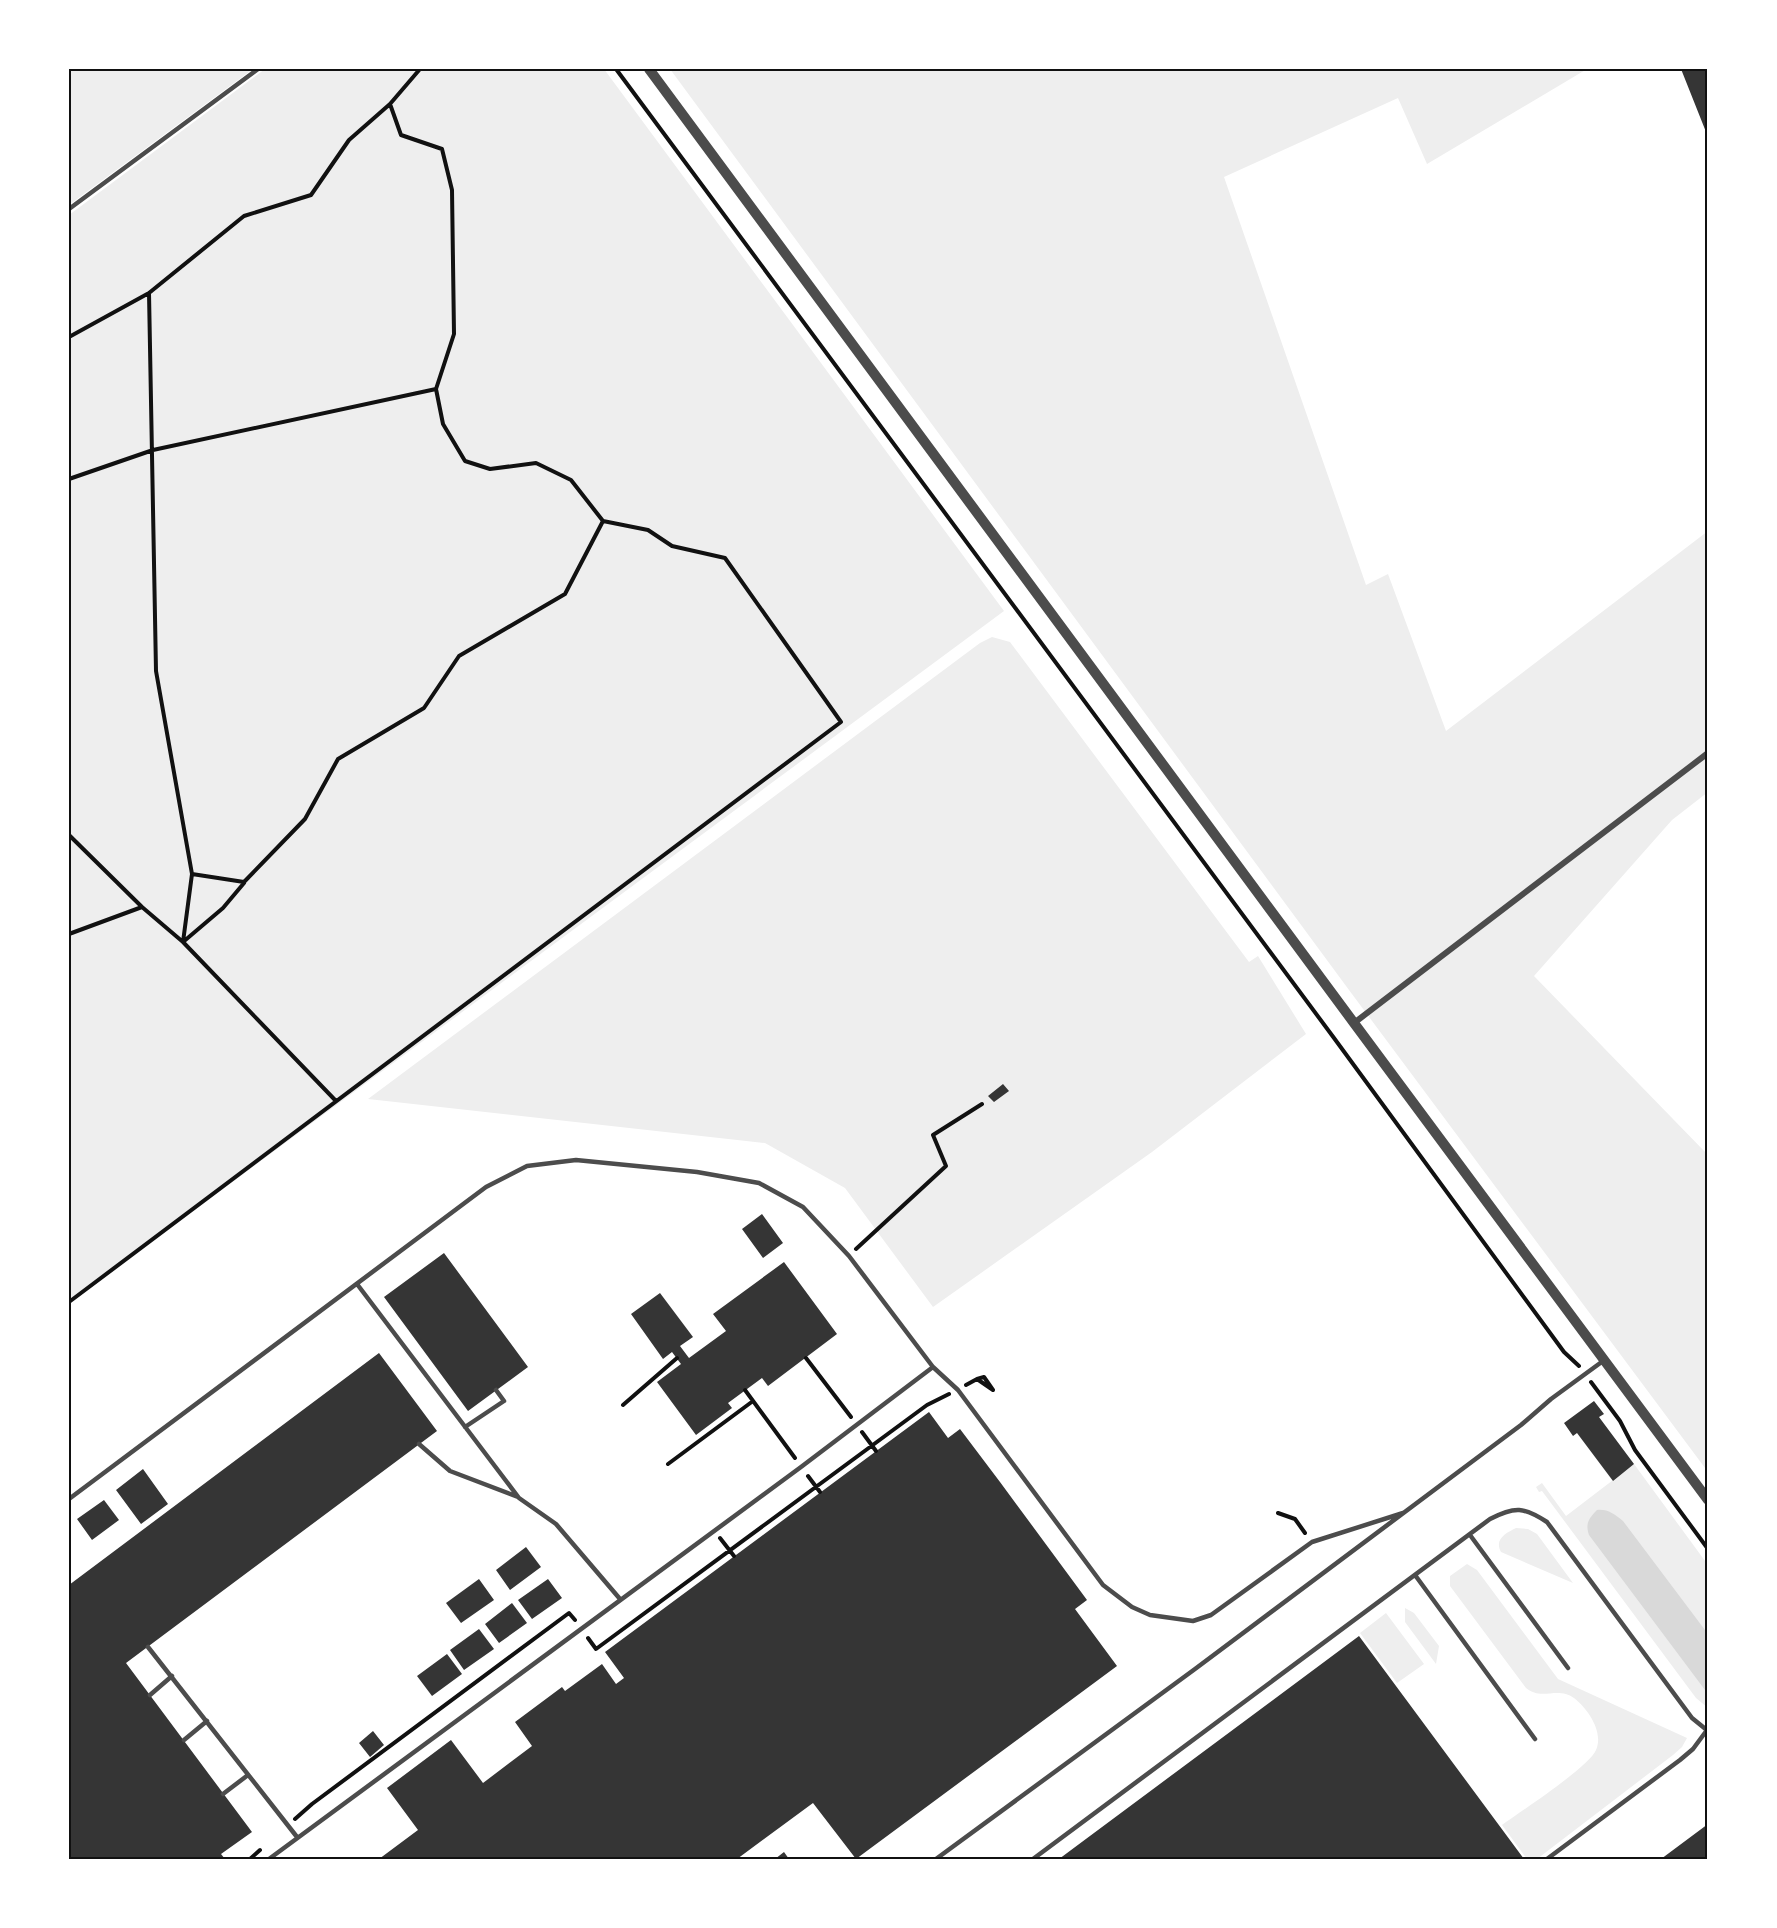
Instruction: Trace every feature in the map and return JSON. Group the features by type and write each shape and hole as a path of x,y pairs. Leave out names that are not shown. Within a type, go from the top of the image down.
{"street":[{"path":"650,69 1708,1500"},
{"path":"1354,1023 1708,753"}],"lane":[{"path":"69,209 258,69"},
{"path":"69,1499 486,1187 527,1166 576,1160 697,1172 759,1183 803,1207 849,1256 933,1367 958,1390 1103,1585 1132,1608 1150,1615 1193,1621 1211,1615 1312,1542 1403,1513"},
{"path":"357,1284 519,1498"},
{"path":"936,1859 1204,1663 1603,1360"},
{"path":"269,1859 933,1367"},
{"path":"465,1427 504,1401 496,1390"},
{"path":"419,1444 450,1471 519,1498 556,1524 620,1599"},
{"path":"1033,1859 1490,1519 1505,1512 1520,1509 1533,1513 1547,1522 1692,1718 1708,1730 1693,1749 1680,1760 1547,1859"},
{"path":"1470,1535 1568,1668"},
{"path":"1415,1575 1535,1739"},
{"path":"148,1647 297,1838"},
{"path":"150,1695 172,1676"},
{"path":"184,1740 207,1721"},
{"path":"223,1794 248,1775"}],"path":[{"path":"69,337 149,293 244,216 311,195 350,140 390,104 420,69"},
{"path":"616,69 1334,1038 1557,1343 1586,1374 1620,1421 1635,1450 1708,1549"},
{"path":"69,1302 841,722 725,558 672,546 648,530 603,521 572,480 536,463 490,469 465,461 443,424 436,389 454,334 452,190 442,149 401,135 390,104"},
{"path":"149,293 156,671 192,874 183,942"},
{"path":"69,478 153,450 436,389"},
{"path":"183,942 223,908 244,882 305,819 338,759 424,708 459,656 565,594 603,521"},
{"path":"69,835 142,907 183,942 336,1101"},
{"path":"192,874 244,882"},
{"path":"69,934 142,907"},
{"path":"849,1256 946,1166 933,1135 982,1104"},
{"path":"623,1405 677,1358"},
{"path":"806,1358 876,1451"},
{"path":"977,1380 984,1377 993,1390"},
{"path":"745,1390 820,1492"},
{"path":"668,1464 753,1401"},
{"path":"714,1530 734,1556"}],"shaded area":[{"path":"69,69 253,69 69,205"},
{"path":"265,69 604,69 1004,611 69,1303 69,215"},
{"path":"670,69 1587,69 1427,164 1398,98 1224,177 1366,585 1388,574 1446,731 1708,531 1708,792 1672,820 1534,976 1708,1155 1708,1472 1349,990"},
{"path":"992,637 1010,642 1249,962 1258,956 1306,1034 1152,1152 933,1307 845,1188 765,1143 368,1099 980,643"},
{"path":"1634,1464 1708,1565 1708,1708 1696,1698 1542,1491 1539,1492 1536,1487 1542,1483 1566,1516"},
{"path":"1597,1510 1608,1511 1623,1521 1708,1634 1708,1694 1589,1535 1588,1521"},
{"path":"1516,1528 1528,1529 1537,1534 1573,1583 1501,1552 1500,1540"},
{"path":"1467,1564 1477,1570 1558,1679 1687,1738 1682,1747 1673,1755 1537,1859 1527,1859 1502,1825 1568,1778 1591,1758 1596,1750 1598,1736 1593,1721 1574,1698 1562,1693 1532,1692 1526,1688 1450,1586 1450,1576"},
{"path":"1405,1608 1414,1613 1439,1646 1436,1664 1405,1622"},
{"path":"1386,1613 1424,1664 1397,1683 1360,1633"}],"building":[{"path":"1681,69 1708,69 1708,137"},
{"path":"1003,1084 1009,1091 994,1102 988,1096"},
{"path":"762,1214 783,1243 763,1258 742,1229"},
{"path":"444,1253 528,1367 468,1411 384,1297"},
{"path":"784,1262 837,1334 768,1386 762,1378 728,1403 732,1408 696,1435 657,1382 681,1364 672,1352 663,1359 631,1314 660,1293 693,1337 680,1346 689,1358 726,1331 713,1314"},
{"path":"379,1353 437,1431 126,1663 252,1832 221,1854 225,1859 69,1859 69,1585"},
{"path":"1594,1401 1604,1414 1599,1417 1634,1464 1613,1481 1577,1433 1573,1436 1564,1423"},
{"path":"929,1412 948,1438 960,1429 1000,1482 1087,1600 1075,1609 1117,1666 856,1859 813,1803 737,1859 379,1859 418,1830 387,1788 451,1740 483,1783 532,1746 515,1722 562,1687 565,1691 602,1664 616,1684 624,1678 605,1652"},
{"path":"143,1469 168,1504 141,1524 116,1490"},
{"path":"104,1500 119,1520 92,1540 77,1519"},
{"path":"526,1547 541,1567 510,1590 496,1570"},
{"path":"479,1579 494,1600 461,1623 446,1603"},
{"path":"548,1579 562,1598 532,1619 518,1600"},
{"path":"512,1603 527,1623 499,1643 485,1624"},
{"path":"479,1629 494,1649 464,1670 450,1650"},
{"path":"1359,1636 1524,1859 1059,1859"},
{"path":"447,1654 462,1674 432,1696 417,1676"},
{"path":"373,1731 384,1745 370,1757 359,1743"},
{"path":"1708,1824 1708,1859 1661,1859"},
{"path":"784,1852 789,1859 775,1859"}]}
